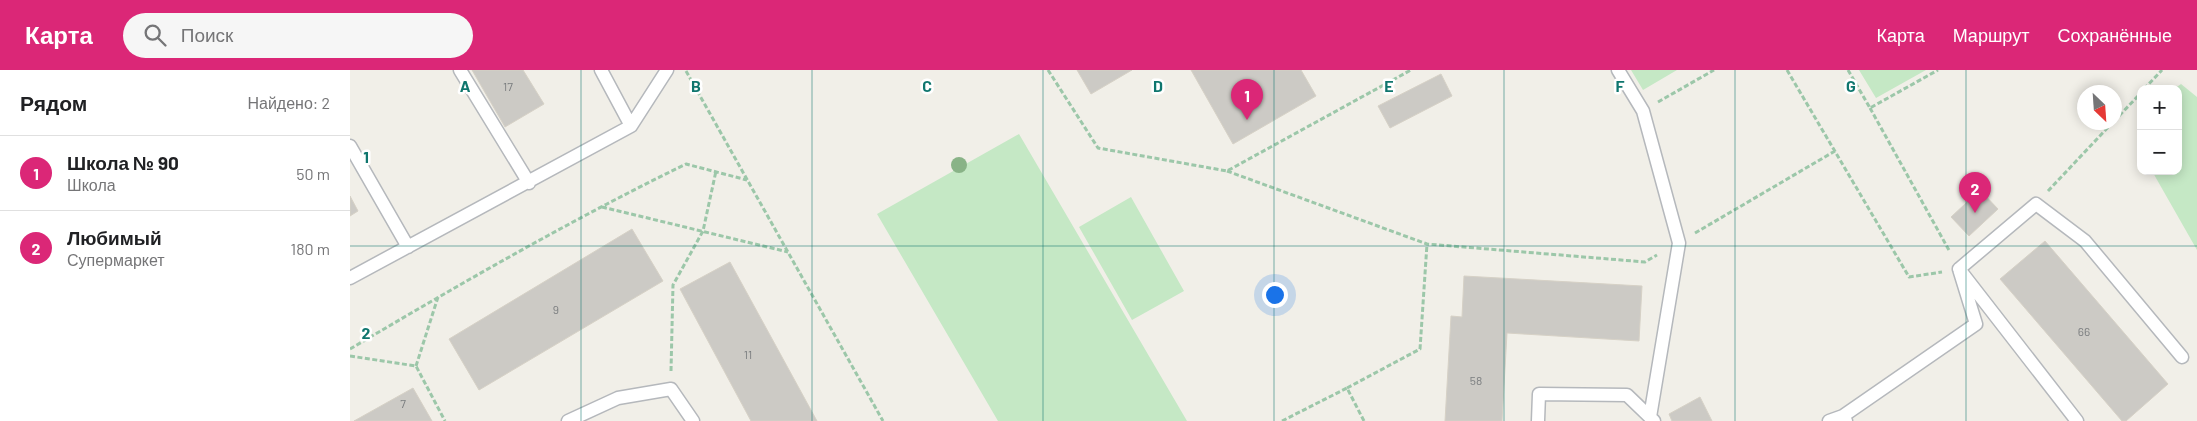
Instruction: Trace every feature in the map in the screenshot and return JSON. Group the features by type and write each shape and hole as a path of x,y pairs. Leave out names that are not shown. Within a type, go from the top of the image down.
{"lane":[{"path":"460,70 529,183"},
{"path":"601,70 631,126"},
{"path":"350,278 529,183 631,126 668,70"},
{"path":"1618,70 1643,112 1679,243 1652,419"},
{"path":"350,146 408,247"},
{"path":"1959,269 2036,204 2085,241 2182,357"},
{"path":"1828,421 1845,419 1976,324 1959,269"},
{"path":"1959,269 2077,421"},
{"path":"568,421 618,398 671,389 693,421"},
{"path":"1538,421 1539,394 1627,396 1652,419"}],"path":[{"path":"686,70 884,421"},
{"path":"1048,70 1098,148 1227,171 1427,244 1644,262 1835,151"},
{"path":"1227,171 1411,70"},
{"path":"1643,112 1714,70"},
{"path":"1788,70 1909,277 1959,269 1848,70"},
{"path":"1870,108 1938,70"},
{"path":"2148,85 2162,70"},
{"path":"2122,113 2137,97"},
{"path":"2036,204 2106,130"},
{"path":"350,348 438,297 602,207 686,164 748,180"},
{"path":"671,389 673,285 703,231 716,171"},
{"path":"602,207 788,252"},
{"path":"1282,421 1420,349 1427,244"},
{"path":"438,297 416,366 445,421"},
{"path":"350,356 416,366"},
{"path":"1347,388 1364,421"}],"green space":[{"path":"1631,70 1677,70 1643,90"},
{"path":"1859,70 1926,70 1876,98"},
{"path":"2181,84 2197,97 2197,250 2154,175 2182,175 2182,85 2180,85"},
{"path":"1019,134 1187,421 998,421 877,214"},
{"path":"1131,197 1184,291 1132,320 1079,227"}],"building":[{"path":"472,70 523,70 544,104 505,127"},
{"path":"1077,70 1132,70 1091,94"},
{"path":"1191,70 1301,70 1316,96 1233,144"},
{"path":"1441,74 1452,96 1390,128 1378,106"},
{"path":"1980,190 1998,209 1969,236 1951,217"},
{"path":"350,196 358,211 350,216"},
{"path":"632,229 663,281 479,390 449,339"},
{"path":"2045,241 2168,384 2126,421 2122,421 2000,279"},
{"path":"730,262 817,421 751,421 680,289"},
{"path":"1464,276 1642,286 1639,341 1507,333 1502,421 1445,421 1451,316 1462,317"},
{"path":"413,388 432,421 354,421"},
{"path":"1700,397 1712,421 1672,421 1669,414"}],"place":[{"name":"Школа № 90","path":"1247,120"},
{"name":"Любимый","path":"1975,213"}]}
